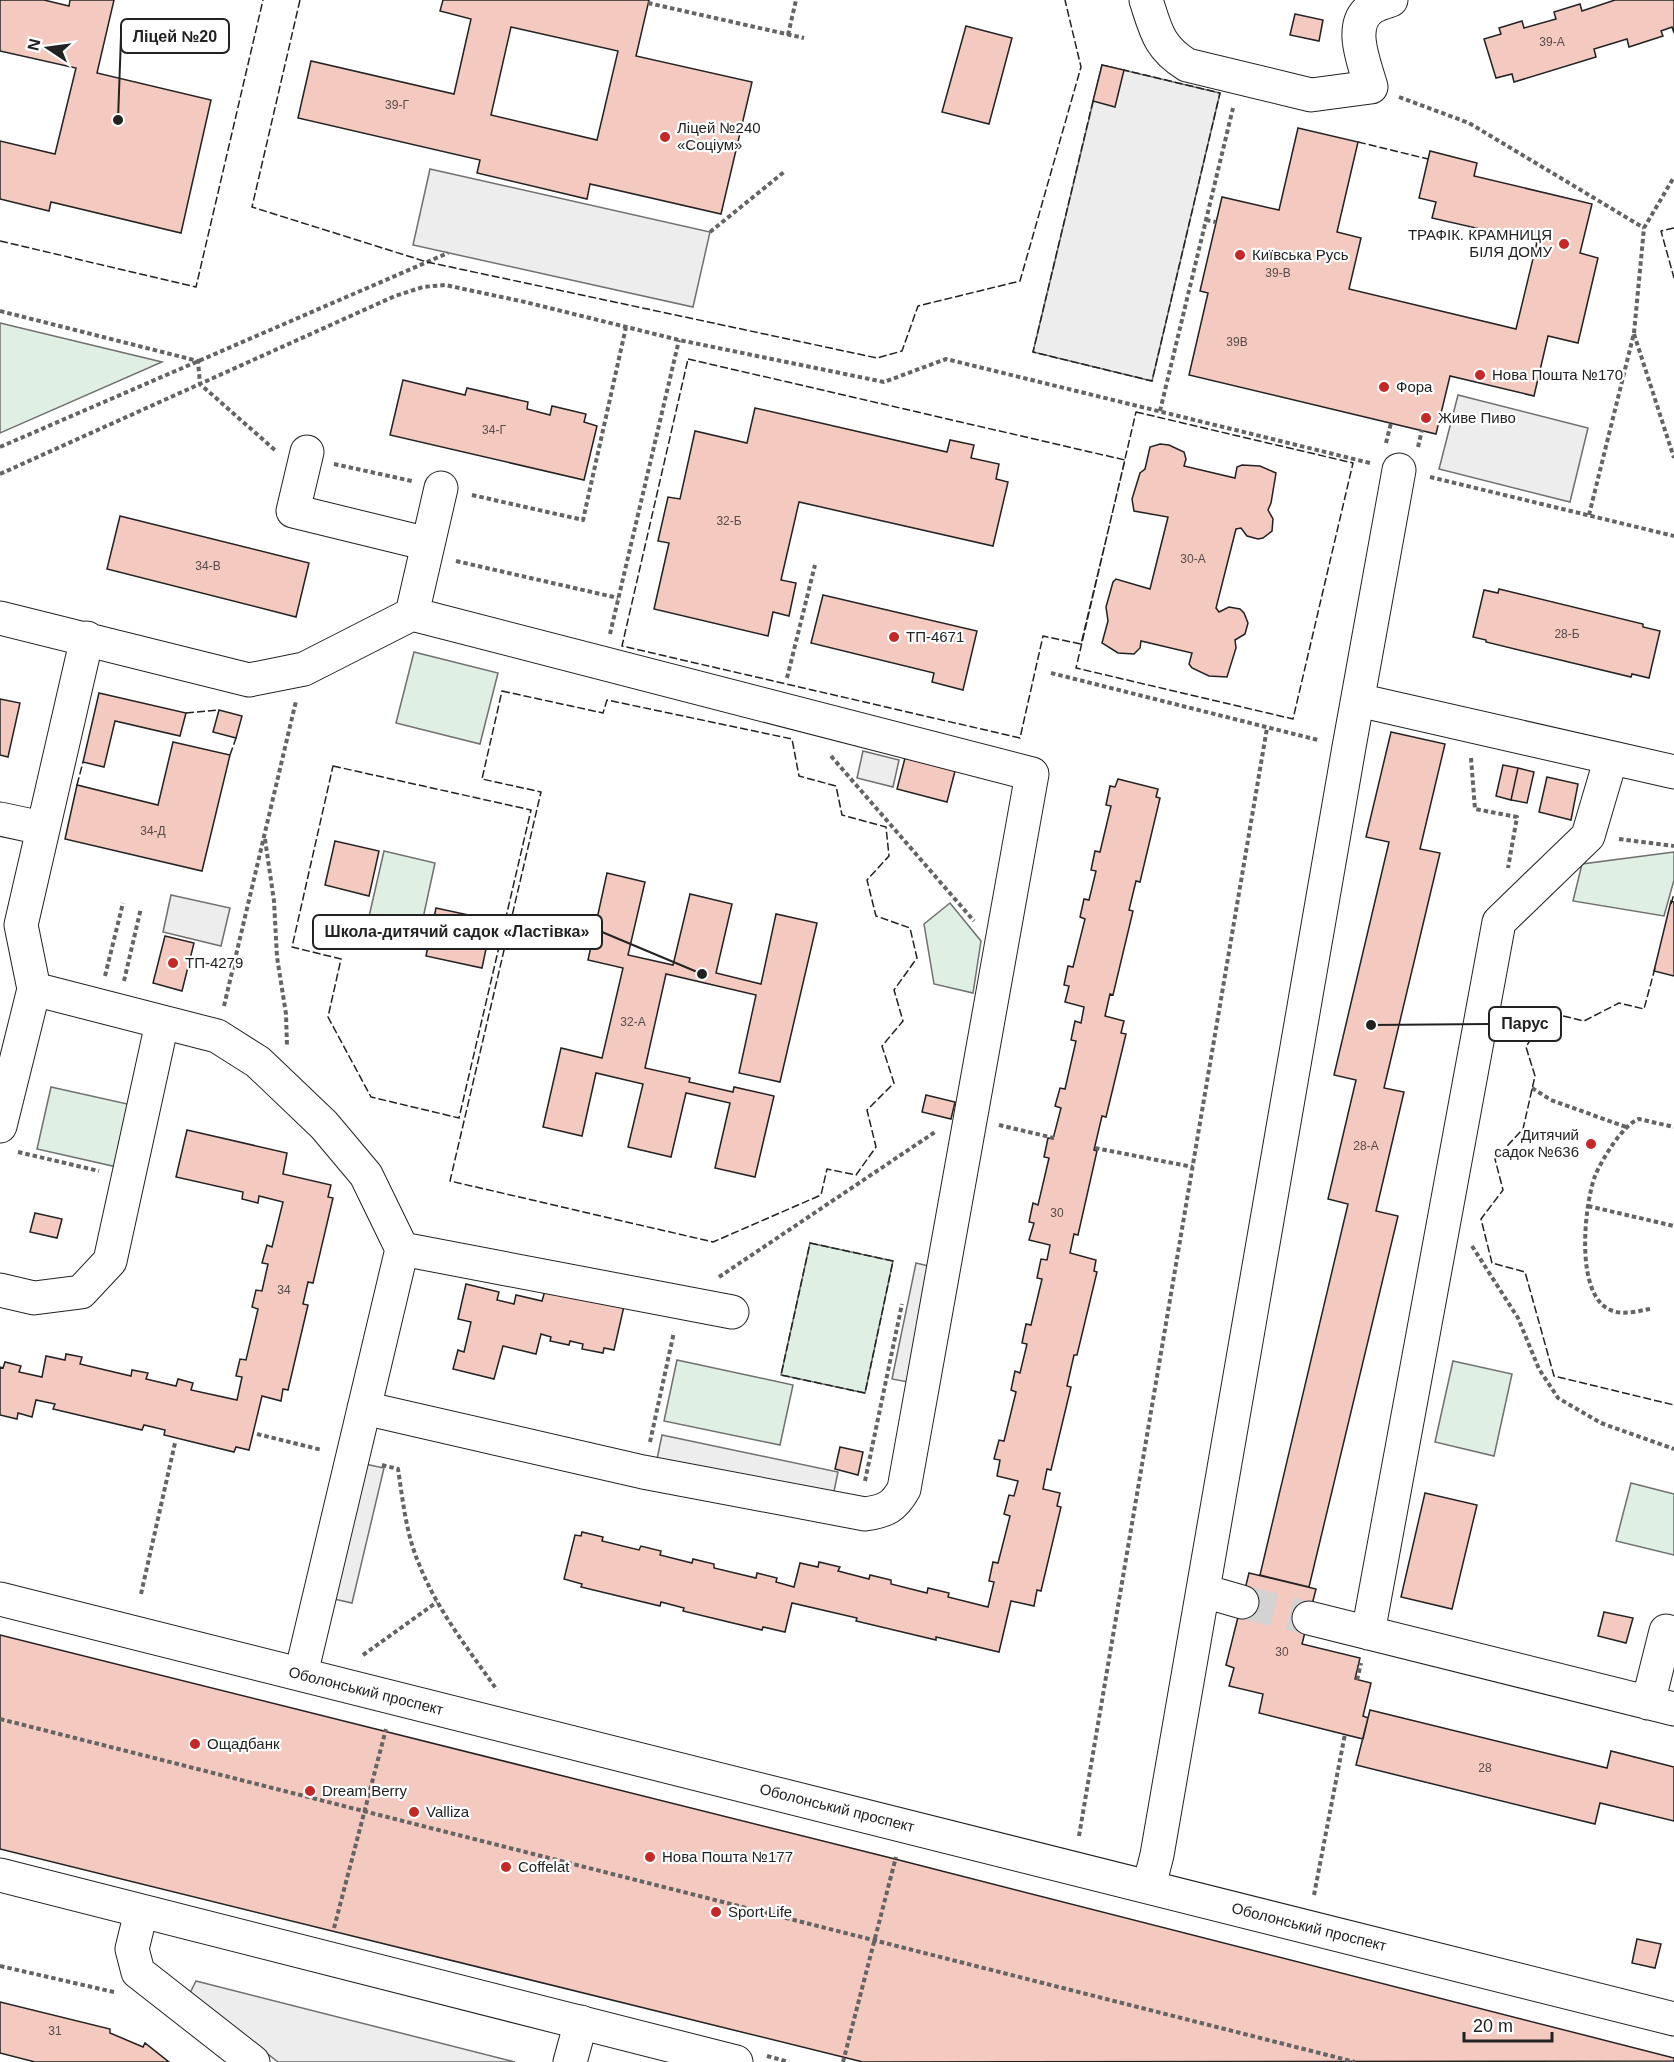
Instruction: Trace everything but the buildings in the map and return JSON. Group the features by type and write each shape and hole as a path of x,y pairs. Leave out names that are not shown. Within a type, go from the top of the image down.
{"main road":[{"path":"1149,1 1161,42 1172,56 1187,65 1311,95 1371,87 1358,37 1359,25 1372,7 1391,0"},
{"path":"305,461 293,511 427,549"},
{"path":"1149,1886 1157,1855 1204,1591 1399,470"},
{"path":"412,614 441,488"},
{"path":"0,618 249,680 304,669 412,614 1032,774 904,1489 897,1502 881,1512 866,1514 644,1472 364,1408"},
{"path":"6,1138 34,989 21,925 87,638"},
{"path":"1358,700 1674,772"},
{"path":"1368,1633 1499,922 1588,836 1611,758"},
{"path":"0,819 42,828"},
{"path":"34,989 217,1036 258,1062 324,1125 366,1175 402,1249 301,1674"},
{"path":"0,1290 34,1298 81,1292 110,1262 162,1023"},
{"path":"402,1249 732,1312"},
{"path":"1204,1591 1242,1602"},
{"name":"Оболонський проспект","path":"0,1599 1674,2019"},
{"path":"1309,1618 1661,1706 1666,1631 1674,1633"},
{"path":"0,1875 736,2062"},
{"path":"141,1911 132,1949 138,1972 253,2062"},
{"path":"570,2062 580,2022"}],"path":[{"path":"788,34 796,0"},
{"path":"648,3 804,38"},
{"path":"1160,411 1240,78"},
{"path":"1371,87 1469,123 1644,228"},
{"path":"710,232 784,172"},
{"path":"1589,515 1634,333 1644,228 1674,177"},
{"path":"1206,220 1216,222"},
{"path":"0,447 448,253"},
{"path":"0,474 395,296 423,287 445,285 679,340 884,382 946,359 1674,536"},
{"path":"0,311 198,361"},
{"path":"198,361 200,384 305,461 441,488 583,520 626,327"},
{"path":"1634,333 1674,458"},
{"path":"603,664 679,340"},
{"path":"427,549 619,598"},
{"path":"217,1036 304,669"},
{"path":"1051,674 1349,747"},
{"path":"1079,1836 1267,728"},
{"path":"1471,751 1475,809 1517,817 1507,875"},
{"path":"264,836 274,901 277,957 286,1014 290,1092"},
{"path":"1588,836 1674,846"},
{"path":"107,1008 123,903"},
{"path":"107,1008 141,908"},
{"path":"1532,1088 1551,1100 1626,1127"},
{"path":"644,1472 681,1302 959,1116 1054,1138"},
{"path":"1650,1309 1621,1313 1611,1311 1594,1293 1585,1265 1588,1206 1595,1176 1626,1127 1639,1119 1674,1127"},
{"path":"6,1138 128,1177"},
{"path":"1095,1148 1193,1167"},
{"path":"1588,1206 1674,1226"},
{"path":"1468,1237 1518,1318 1539,1369 1558,1398 1601,1423 1674,1449"},
{"path":"257,1434 398,1469 408,1531 418,1564 437,1602 497,1691"},
{"path":"141,1594 175,1443"},
{"path":"363,1655 437,1602"},
{"path":"0,1719 1355,2062"},
{"path":"333,1931 385,1732"},
{"path":"1314,1894 1345,1734"},
{"path":"843,2062 895,1858"},
{"path":"0,1966 121,1994"}],"green space":[{"path":"0,323 162,362 0,433"},
{"path":"414,652 498,673 480,744 396,723"},
{"path":"384,851 435,863 417,946 365,934"},
{"path":"1674,852 1674,880 1664,916 1573,901 1582,864"},
{"path":"950,903 981,941 973,993 934,984 924,924"},
{"path":"51,1087 132,1105 117,1167 37,1149"},
{"path":"810,1243 893,1261 865,1393 781,1375"},
{"path":"677,1360 793,1385 780,1445 664,1421"},
{"path":"1453,1361 1512,1374 1494,1456 1435,1442"},
{"path":"1631,1483 1674,1494 1674,1555 1616,1541"}],"shaded area":[{"path":"1102,65 1220,93 1152,381 1033,352"},
{"path":"430,169 710,232 693,307 413,245"},
{"path":"1458,395 1588,428 1570,502 1439,469"},
{"path":"863,751 899,760 893,787 857,778"},
{"path":"171,895 230,908 221,946 163,932"},
{"path":"916,1263 937,1268 913,1383 892,1379"},
{"path":"662,1435 838,1472 833,1496 657,1459"},
{"path":"356,1462 384,1468 352,1603 325,1597"},
{"path":"196,1981 515,2062 278,2062 190,1993"}],"tunnel":[{"path":"1242,1602 1309,1618"}],"fence":[{"path":"0,241 196,287 263,0"},
{"path":"300,0 252,207 427,262 877,358 902,351 918,306 1020,281 1081,67 1065,0"},
{"path":"1093,101 1033,352 1152,381 1220,93 1124,70"},
{"path":"1358,142 1428,159"},
{"path":"1674,228 1661,231 1674,278"},
{"path":"688,359 1125,460 1081,644 1043,636 1020,738 622,646 688,359"},
{"path":"1136,412 1353,463 1293,719 1076,668 1136,412"},
{"path":"502,691 603,713 607,700 792,739 799,776 836,786 842,815 886,827 889,856 867,880 876,916 910,928 917,958 894,990 903,1021 882,1046 894,1083 867,1110 876,1147 856,1175 827,1169 821,1195 713,1242 450,1181 541,792 482,779 502,691"},
{"path":"186,713 219,710"},
{"path":"230,755 236,738"},
{"path":"77,785 83,762"},
{"path":"333,766 531,810 459,1118 371,1097 328,1017 341,959 292,947 333,766"},
{"path":"1671,904 1674,894"},
{"path":"1655,968 1644,1009 1619,1003 1584,1021 1547,1012 1526,1047 1535,1076 1523,1129 1495,1159 1503,1190 1481,1219 1492,1263 1525,1272 1554,1376 1674,1405"},
{"path":"810,1243 893,1261 865,1393 781,1375 810,1243"}],"place":[{"name":"Ліцей №20","path":"118,120"},
{"name":"Ліцей №240 «Соціум»","path":"665,137"},
{"name":"ТРАФІК. КРАМНИЦЯ БІЛЯ ДОМУ","path":"1564,244"},
{"name":"Київська Русь","path":"1240,255"},
{"name":"Нова Пошта №170","path":"1480,375"},
{"name":"Фора","path":"1384,387"},
{"name":"Живе Пиво","path":"1426,418"},
{"name":"ТП-4671","path":"894,637"},
{"name":"ТП-4279","path":"173,963"},
{"name":"Школа-дитячий садок «Ластівка»","path":"702,974"},
{"name":"Парус","path":"1371,1025"},
{"name":"Дитячий садок №636","path":"1591,1144"},
{"name":"Ощадбанк","path":"195,1744"},
{"name":"Dream Berry","path":"310,1791"},
{"name":"Valliza","path":"414,1812"},
{"name":"Нова Пошта №177","path":"650,1857"},
{"name":"Coffelat","path":"506,1867"},
{"name":"Sport Life","path":"716,1912"}]}
